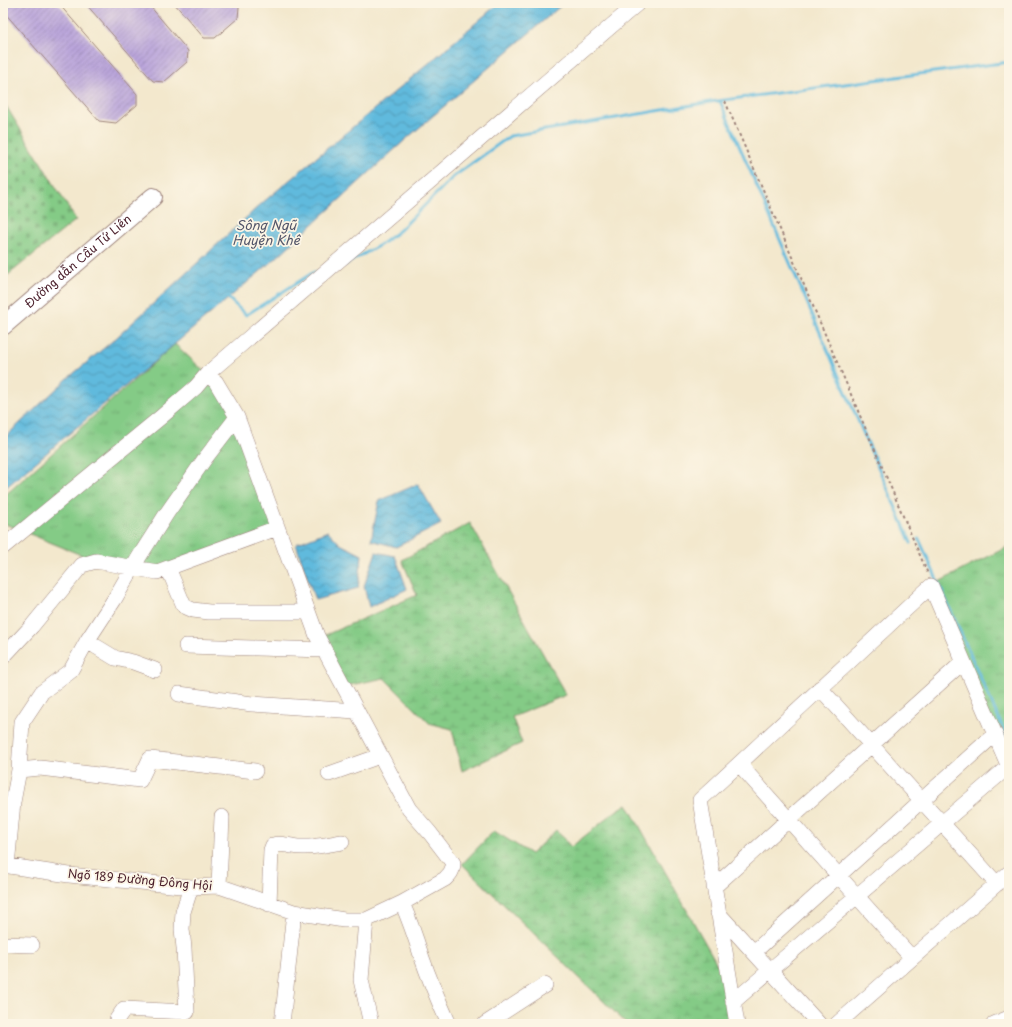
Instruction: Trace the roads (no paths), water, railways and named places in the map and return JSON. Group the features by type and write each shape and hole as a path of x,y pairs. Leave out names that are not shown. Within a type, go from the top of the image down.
{"main road":[{"name":"Đường dẫn Cầu Tứ Liên","path":"3,326 153,197"}],"street":[{"path":"3,547 161,417 196,387 207,374 638,3"},
{"name":"Ngõ 189 Đường Đông Hội","path":"5,865 69,875 191,887 219,886 294,912 344,920 366,920 402,903 445,879 451,873 453,863 409,809 317,636 237,417 216,382 207,374"},
{"path":"5,865 13,802 19,770 22,722 42,692 71,670 87,641 167,513 204,460 237,417"},
{"path":"3,657 32,626 82,565 96,561 157,572 278,528"},
{"path":"168,568 184,606 193,610 209,612 308,612"},
{"path":"733,1002 1009,766 931,586 700,800 718,913 733,1002 737,1024"},
{"path":"87,641 115,658 133,662 155,670"},
{"path":"186,646 324,650"},
{"path":"714,887 963,662"},
{"path":"820,688 997,884"},
{"path":"179,694 252,704 356,711"},
{"path":"754,952 995,734"},
{"path":"329,774 380,756"},
{"path":"19,770 40,768 140,780 150,759 255,771"},
{"path":"739,764 912,958"},
{"path":"219,886 222,817"},
{"path":"269,904 273,845 278,844 294,847 316,847 342,842"},
{"path":"838,1024 1009,873"},
{"path":"117,1024 117,1019 124,1009 188,1018 182,929 184,912 191,887"},
{"path":"402,903 412,925 437,997 449,1024"},
{"path":"282,1024 294,912"},
{"path":"718,913 819,1024"},
{"path":"366,920 361,980 371,1024"},
{"path":"3,944 32,944"},
{"path":"485,1024 545,985"},
{"path":"994,1024 1009,1018"}],"water":[{"name":"Sông Ngũ Huyện Khê","path":"499,3 564,3 405,140 276,258 3,490 3,439 67,379 116,338 261,204"},
{"path":"418,484 441,524 396,547 371,540 379,501"},
{"path":"328,531 340,544 362,555 358,588 315,600 296,544"},
{"path":"376,552 395,556 407,589 369,607 364,586"}],"waterway":[{"path":"344,265 380,245 400,230 453,177 510,136 710,102 1009,62"},
{"path":"720,101 911,543"},
{"path":"226,296 246,315 314,272"},
{"path":"919,539 1009,742"}]}
